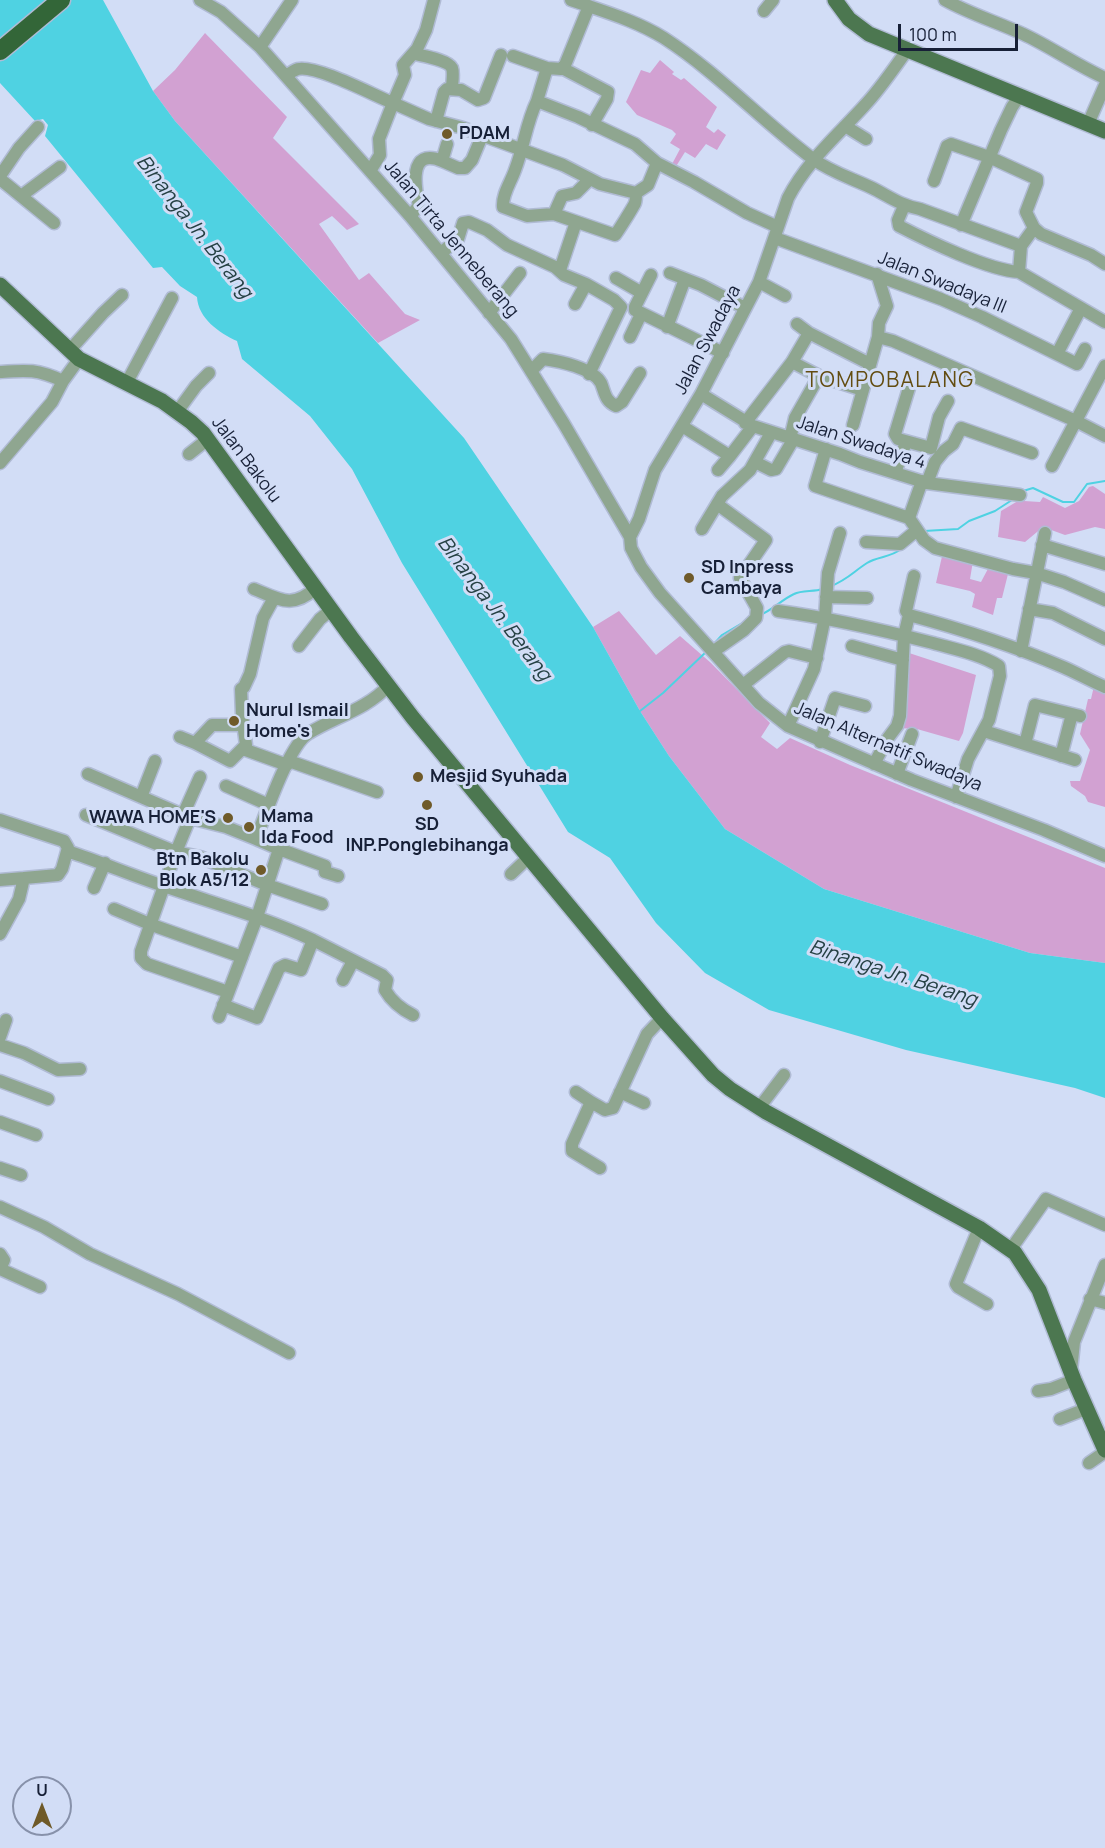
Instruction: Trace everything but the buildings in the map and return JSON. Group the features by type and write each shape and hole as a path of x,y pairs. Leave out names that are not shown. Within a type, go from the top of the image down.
{"highway":[{"path":"0,51 61,0"}],"main road":[{"path":"835,0 849,19 882,40 1105,131"},
{"name":"Jalan Bakolu","path":"0,285 74,360 162,401 198,428 205,442 388,686 526,860 658,1022 712,1075 759,1108 979,1228 1011,1249"},
{"path":"1011,1249 1021,1260 1039,1290 1100,1455"}],"street":[{"name":"Jalan Tirta Jenneberang","path":"200,0 221,12 260,47 410,216 511,339 532,370 630,537"},
{"path":"260,47 292,0"},
{"path":"370,171 380,155 380,139 405,75 403,65 415,54 426,30 434,0"},
{"path":"571,0 627,20 664,38 740,97 813,159 835,173 871,187 904,206 920,209 1021,246"},
{"path":"764,11 773,0"},
{"path":"946,0 962,10 999,23 1026,36 1105,78"},
{"path":"562,68 586,4"},
{"name":"Jalan Swadaya","path":"630,537 639,519 656,470 701,394 759,282 788,198 813,159 882,85 908,49"},
{"path":"415,54 436,59 450,66 452,88"},
{"path":"436,121 444,92 452,88 481,100 507,56 547,68 562,68 609,92 592,124"},
{"path":"547,68 527,125 515,172 502,205 527,216 554,214 615,235 633,208 636,193 648,184 657,163"},
{"path":"286,76 296,70 307,69 339,78 436,121 463,128 579,171 600,184 636,193"},
{"path":"1088,124 1105,85"},
{"path":"961,225 989,157 1020,95"},
{"name":"Jalan Swadaya III","path":"537,101 634,144 657,163 694,182 777,233 971,312 1077,364 1085,349"},
{"path":"845,126 866,139"},
{"path":"38,127 19,148 0,178 54,223"},
{"path":"410,216 419,206 415,182 417,167 423,159 442,161 458,168 465,168 472,160 482,136"},
{"path":"442,161 447,144"},
{"path":"934,180 949,145 963,147 1036,178 1038,183 1026,212 1034,228 1041,234 1095,257 1105,264"},
{"path":"21,196 60,167"},
{"path":"554,214 562,196 576,193 590,179"},
{"path":"904,206 898,220 899,226 1008,272 1019,272 1105,322"},
{"path":"441,253 458,238 463,223 469,222 487,230 507,245 560,270 564,275 614,300 621,307 590,374"},
{"path":"560,270 576,222"},
{"path":"1019,272 1021,246 1034,228"},
{"path":"489,313 520,273"},
{"path":"670,273 701,285 745,308"},
{"path":"853,425 878,337 879,323 887,309 877,274"},
{"path":"651,275 635,307 636,310 640,314 723,353"},
{"path":"616,278 642,292"},
{"path":"667,327 685,279"},
{"path":"759,282 785,297"},
{"path":"574,304 586,284"},
{"path":"0,463 52,402 103,313 122,294"},
{"path":"126,384 172,298"},
{"path":"1057,354 1081,308"},
{"path":"630,337 640,314"},
{"path":"797,324 809,333 870,364"},
{"path":"718,470 730,456 809,333"},
{"path":"878,337 893,341 1076,421 1105,436"},
{"path":"532,370 543,359 565,363 590,374 600,383 608,400 616,406 622,402 640,372"},
{"path":"792,362 819,376 864,390"},
{"path":"1052,466 1105,366"},
{"path":"0,372 27,370 47,374 63,381"},
{"path":"177,412 196,386 209,373"},
{"path":"755,462 771,470 776,469 791,439 798,412 813,390 819,376"},
{"path":"909,388 895,436 906,442 931,448 939,417 948,400"},
{"name":"Jalan Swadaya 4","path":"701,394 749,424 771,433 895,473 924,482 1020,495"},
{"path":"682,426 730,456"},
{"path":"909,518 935,462 953,444 961,428 1032,453"},
{"path":"702,529 725,493 745,476 771,433"},
{"path":"189,454 205,442"},
{"path":"895,473 906,442"},
{"path":"826,449 815,486 909,518 926,542 935,548 1036,573 1064,582 1105,600"},
{"path":"714,651 744,630 756,618 757,608 740,578 766,540 717,504"},
{"path":"866,542 900,544 917,530"},
{"path":"1021,651 1046,532"},
{"path":"788,726 809,682 817,658 825,617 828,573 840,533"},
{"name":"Jalan Alternatif Swadaya","path":"630,537 632,548 650,578 759,703 788,726 897,774 1044,830 1105,856"},
{"path":"1042,545 1105,564"},
{"path":"914,576 906,606 909,615 1021,651 1064,667 1105,687"},
{"path":"254,589 274,598 293,601 300,600 316,588"},
{"path":"826,597 867,598"},
{"path":"180,737 230,761 246,745 241,689 250,674 262,618 274,598"},
{"path":"1029,609 1053,614 1105,639"},
{"path":"299,646 331,610"},
{"path":"778,612 825,617 904,636 956,650 999,666 1000,676 993,707 984,731 968,759 956,797"},
{"path":"874,764 898,723 902,700 904,636 909,615"},
{"path":"852,646 903,660"},
{"path":"743,685 785,652 817,658"},
{"path":"256,839 297,744 308,733 375,698 388,686"},
{"path":"820,742 835,698 865,706"},
{"path":"1025,744 1035,705 1076,715 1061,756"},
{"path":"195,743 212,725 243,725"},
{"path":"984,731 1075,760"},
{"path":"897,774 912,734"},
{"path":"243,749 377,792"},
{"path":"141,797 155,761"},
{"path":"88,774 187,817 226,827 325,866 325,872 338,876"},
{"path":"200,777 152,925 141,951 143,961 164,971 228,992"},
{"path":"225,786 269,805"},
{"path":"86,815 176,852 200,857 267,885 322,904"},
{"path":"0,820 64,841 68,848 58,875 0,880"},
{"path":"279,849 257,917 221,1011 257,1018 279,968 285,965 301,970 313,940"},
{"path":"68,851 257,917 313,940 386,978 385,990 388,996 398,1006 413,1015"},
{"path":"511,874 526,860"},
{"path":"94,888 105,863"},
{"path":"0,934 19,899 24,878"},
{"path":"114,909 242,957"},
{"path":"343,981 352,961"},
{"path":"0,1037 6,1020"},
{"path":"576,1092 608,1110 613,1108 641,1047 658,1022"},
{"path":"0,1045 24,1053 58,1070 80,1069"},
{"path":"759,1108 784,1075"},
{"path":"0,1081 48,1099"},
{"path":"620,1092 644,1103"},
{"path":"591,1102 571,1147 572,1151 600,1168"},
{"path":"0,1122 36,1135"},
{"path":"0,1168 21,1175"},
{"path":"1011,1249 1046,1199 1105,1225"},
{"path":"0,1207 44,1227 90,1254 178,1293 289,1353"},
{"path":"979,1228 956,1284 987,1304"},
{"path":"0,1254 3,1260 0,1269 40,1287"},
{"path":"1038,1391 1051,1389 1070,1379 1074,1342 1105,1264"},
{"path":"1090,1299 1105,1303"},
{"path":"1051,1323 1063,1332 1078,1330"},
{"path":"1060,1419 1083,1411"}],"shaded area":[{"path":"205,33 287,117 273,138 359,224 347,230 332,216 319,224 359,280 369,273 405,314 420,320 378,343 175,121 153,91 175,70"},
{"path":"660,60 674,72 672,74 681,80 684,78 717,107 706,127 714,133 718,129 726,135 717,150 706,144 695,158 685,152 675,168 671,166 680,149 670,143 676,134 672,130 637,115 626,102 641,70 650,73"},
{"path":"1093,486 1105,494 1105,529 1095,527 1065,535 1043,527 1025,542 998,537 1001,511 1023,498 1024,501 1040,502 1043,497 1065,508 1079,501 1089,487"},
{"path":"943,552 973,561 970,579 981,582 990,565 1009,570 1002,598 997,598 993,615 972,607 975,594 970,591 936,583"},
{"path":"619,611 656,655 680,636 711,663 770,723 761,737 777,749 790,738 850,765 1105,868 1105,963 1030,953 824,889 725,829 669,756 640,711 593,627"},
{"path":"906,652 976,675 963,733 959,741 917,729 898,728"},
{"path":"1094,686 1105,692 1105,807 1088,802 1085,796 1071,786 1070,781 1080,781 1090,750 1080,734 1088,699 1091,699"}],"water":[{"name":"Binanga Jn. Berang","path":"0,0 103,0 153,91 175,121 464,438 593,627 640,711 669,756 725,829 824,889 1030,953 1105,963 1105,1098 1075,1088 906,1050 769,1010 705,973 656,923 610,858 568,832 402,563 352,469 310,416 242,359 237,341 223,334 205,318 198,305 197,297 180,286 162,267 153,268 45,136 48,125 43,119 35,121 0,83"}],"waterway":[{"path":"1023,491 1033,488 1063,502 1074,502 1087,484 1105,481"},
{"path":"924,531 958,529 969,521 995,511 1012,500"},
{"path":"831,586 871,561 901,549"},
{"path":"760,615 794,594 823,589"},
{"path":"713,645 722,635 744,622"},
{"path":"640,711 663,693 707,651"}],"place":[{"name":"PDAM","path":"447,134"},
{"name":"SD Inpress Cambaya","path":"689,578"},
{"name":"Nurul Ismail Home's","path":"234,721"},
{"name":"Mesjid Syuhada","path":"418,777"},
{"name":"SD INP.Ponglebihanga","path":"427,805"},
{"name":"WAWA HOME'S","path":"228,818"},
{"name":"Mama Ida Food","path":"249,827"},
{"name":"Btn Bakolu Blok A5/12","path":"261,870"}],"district":[{"name":"TOMPOBALANG","path":"890,381"}]}
